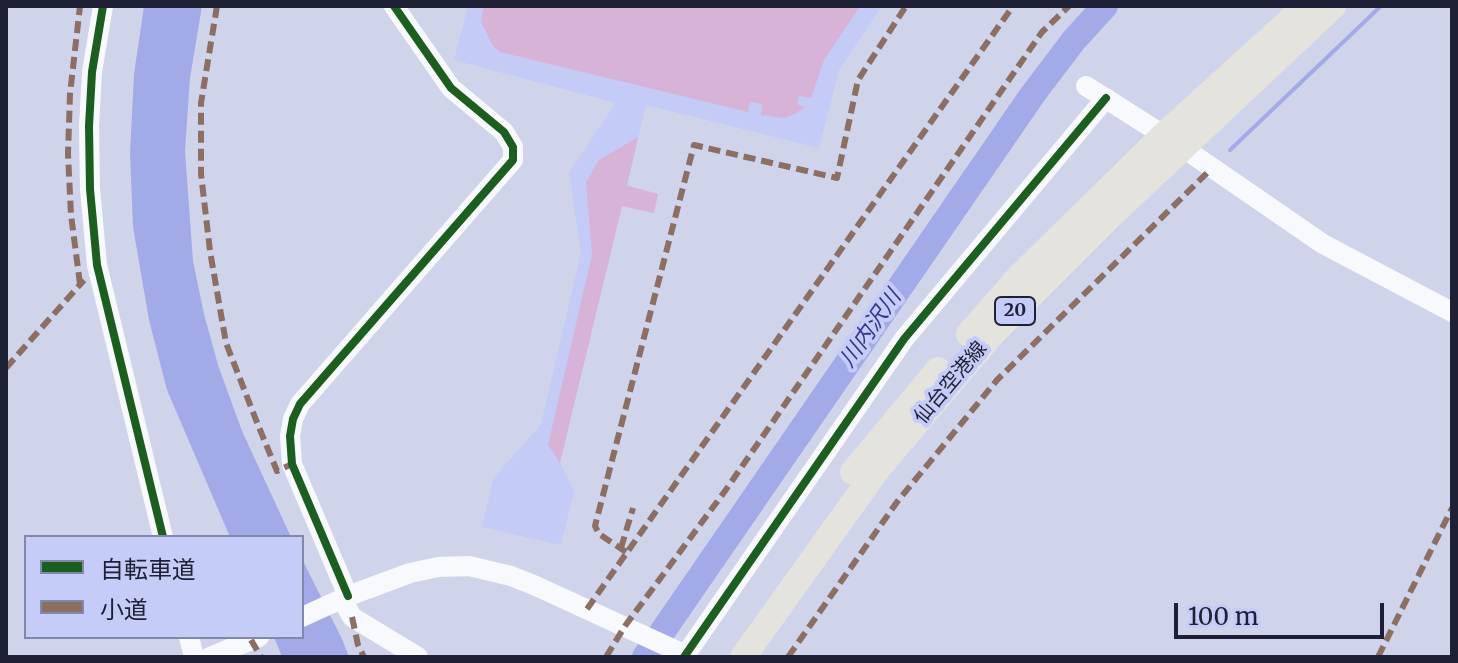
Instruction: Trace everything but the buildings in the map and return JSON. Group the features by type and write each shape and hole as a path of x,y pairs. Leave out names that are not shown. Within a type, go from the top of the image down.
{"main road":[{"name":"仙台空港線","path":"743,657 879,467 992,334 1173,141 1306,6"},
{"name":"仙台空港線","path":"721,657 880,436 1019,277 1333,6"}],"street":[{"path":"103,6 92,72 89,126 90,189 97,265 163,535"},
{"path":"394,6 451,88 504,132 513,147 513,160 300,404 290,436 292,464 352,617 418,657"},
{"path":"1086,86 1173,141 1323,244 1452,312"},
{"path":"304,616 410,573 438,567 469,566 511,576 682,654 904,339 1106,98"},
{"path":"210,657 255,639"}],"shaded area":[{"path":"144,6 202,6 190,78 185,151 193,261 218,365 242,431 290,535 229,535 167,390 149,320 133,227 130,153 134,74"},
{"path":"468,6 882,6 839,70 819,148 646,105 627,185 658,194 654,213 622,206 560,462 574,492 561,545 482,527 493,479 541,424 581,253 569,172 616,103 454,60"},
{"path":"484,6 860,6 824,60 811,98 799,96 797,104 805,107 784,118 761,115 762,104 750,102 748,112 500,52 493,46 481,22"},
{"path":"638,137 627,186 658,194 654,213 622,206 560,463 548,445 592,255 586,182 599,160"},
{"path":"304,563 349,657 282,657 275,639 304,639"}],"waterway":[{"name":"川内沢川","path":"645,657 1033,94 1074,40 1105,6"},
{"path":"1230,150 1381,6"}],"marked path":[{"path":"80,6 70,94 68,154 71,215 80,284"},
{"path":"217,6 201,103 201,174 210,251 226,343 277,471 292,464"},
{"path":"626,552 599,534 595,526 694,145 837,178 858,80 906,6"},
{"path":"587,609 1013,6"},
{"path":"606,657 625,626 725,491 1042,32 1069,6"},
{"path":"788,657 897,502 997,380 1211,169"},
{"path":"6,368 84,280"},
{"path":"621,548 633,508"},
{"path":"1378,657 1452,508"},
{"path":"352,617 364,657"},
{"path":"251,640 261,657"}],"cycle path":[{"path":"103,6 92,72 89,126 90,189 97,265 163,535"},
{"path":"348,596 292,464 290,436 293,419 300,404 513,160 513,147 504,132 451,88 394,6"},
{"path":"684,657 904,339 1106,98"}]}
